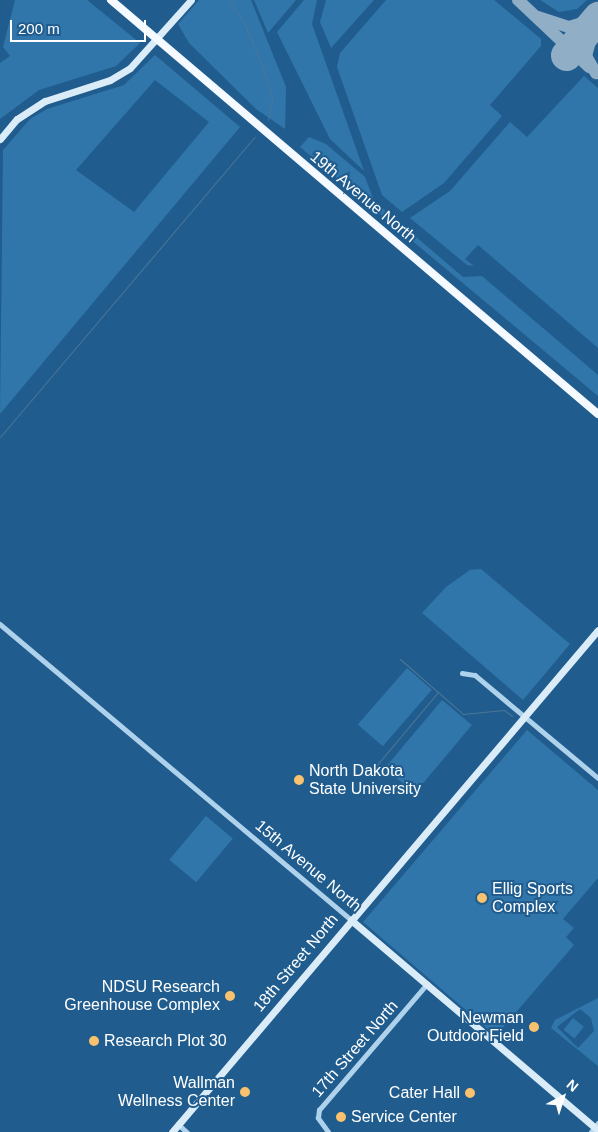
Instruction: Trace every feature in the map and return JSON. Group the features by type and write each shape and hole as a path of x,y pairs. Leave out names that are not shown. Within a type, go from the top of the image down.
{"main road":[{"name":"19th Avenue North","path":"111,0 598,414"}],"street":[{"path":"0,139 17,119 44,101 110,80 130,68 191,0"},
{"name":"15th Avenue North","path":"0,624 595,1128"},
{"name":"18th Street North","path":"172,1132 598,630"},
{"path":"462,673 475,676 598,778"},
{"name":"17th Street North","path":"328,1132 318,1118 319,1110 427,984"},
{"path":"178,1124 187,1132"},
{"path":"587,1132 595,1128"}],"shaded area":[{"path":"15,0 87,0 140,43 116,66 39,90 0,119 0,63 10,56 3,47"},
{"path":"199,0 251,0 286,87 285,129 256,109 189,43 178,24"},
{"path":"254,0 296,0 268,33"},
{"path":"304,0 317,0 312,24 364,171 330,139 277,32"},
{"path":"326,0 374,0 331,48 320,22"},
{"path":"386,0 494,0 541,39 541,46 490,105 502,116 444,183 402,212 382,195 337,67 340,53"},
{"path":"540,0 587,0 577,9 559,12"},
{"path":"155,55 240,127 0,414 3,150 30,119 47,109 124,85","holes":["155,80 209,122 134,212 76,170"]},
{"path":"584,76 598,88 598,348 478,245 465,259 474,266 467,265 410,218 450,191 510,122 527,137"},
{"path":"309,137 326,144 365,177 374,201 463,277 482,276 598,375 598,396 300,147"},
{"path":"481,569 570,644 523,700 422,613 446,587 470,570"},
{"path":"407,668 432,690 383,746 358,725"},
{"path":"442,700 472,725 415,793 385,768"},
{"name":"Ellig Sports Complex","path":"527,730 598,790 598,878 563,919 574,928 566,937 574,945 499,1032 488,1029 363,922"},
{"path":"206,816 233,838 196,882 169,860"},
{"path":"598,998 598,1066 551,1028 555,1020","holes":["580,1009 591,1018 594,1031 578,1048 557,1027"]},
{"path":"573,1018 584,1027 574,1038 564,1030"}],"waterway":[{"path":"228,0 244,22 263,68 272,98 268,120"},
{"path":"0,437 255,136"},
{"path":"400,659 463,714 504,710 512,716"},
{"path":"376,766 438,692"}],"taxiway":[{"path":"518,0 589,67"},
{"path":"538,17 569,27 596,19 586,56 596,73"}],"runway":[{"path":"566,55 598,17"}],"place":[{"name":"North Dakota State University","path":"299,780"},
{"name":"Ellig Sports Complex","path":"482,898"},
{"name":"NDSU Research Greenhouse Complex","path":"230,996"},
{"name":"Newman Outdoor Field","path":"534,1027"},
{"name":"Research Plot 30","path":"94,1041"},
{"name":"Wallman Wellness Center","path":"245,1092"},
{"name":"Cater Hall","path":"470,1093"},
{"name":"Service Center","path":"341,1117"}]}
